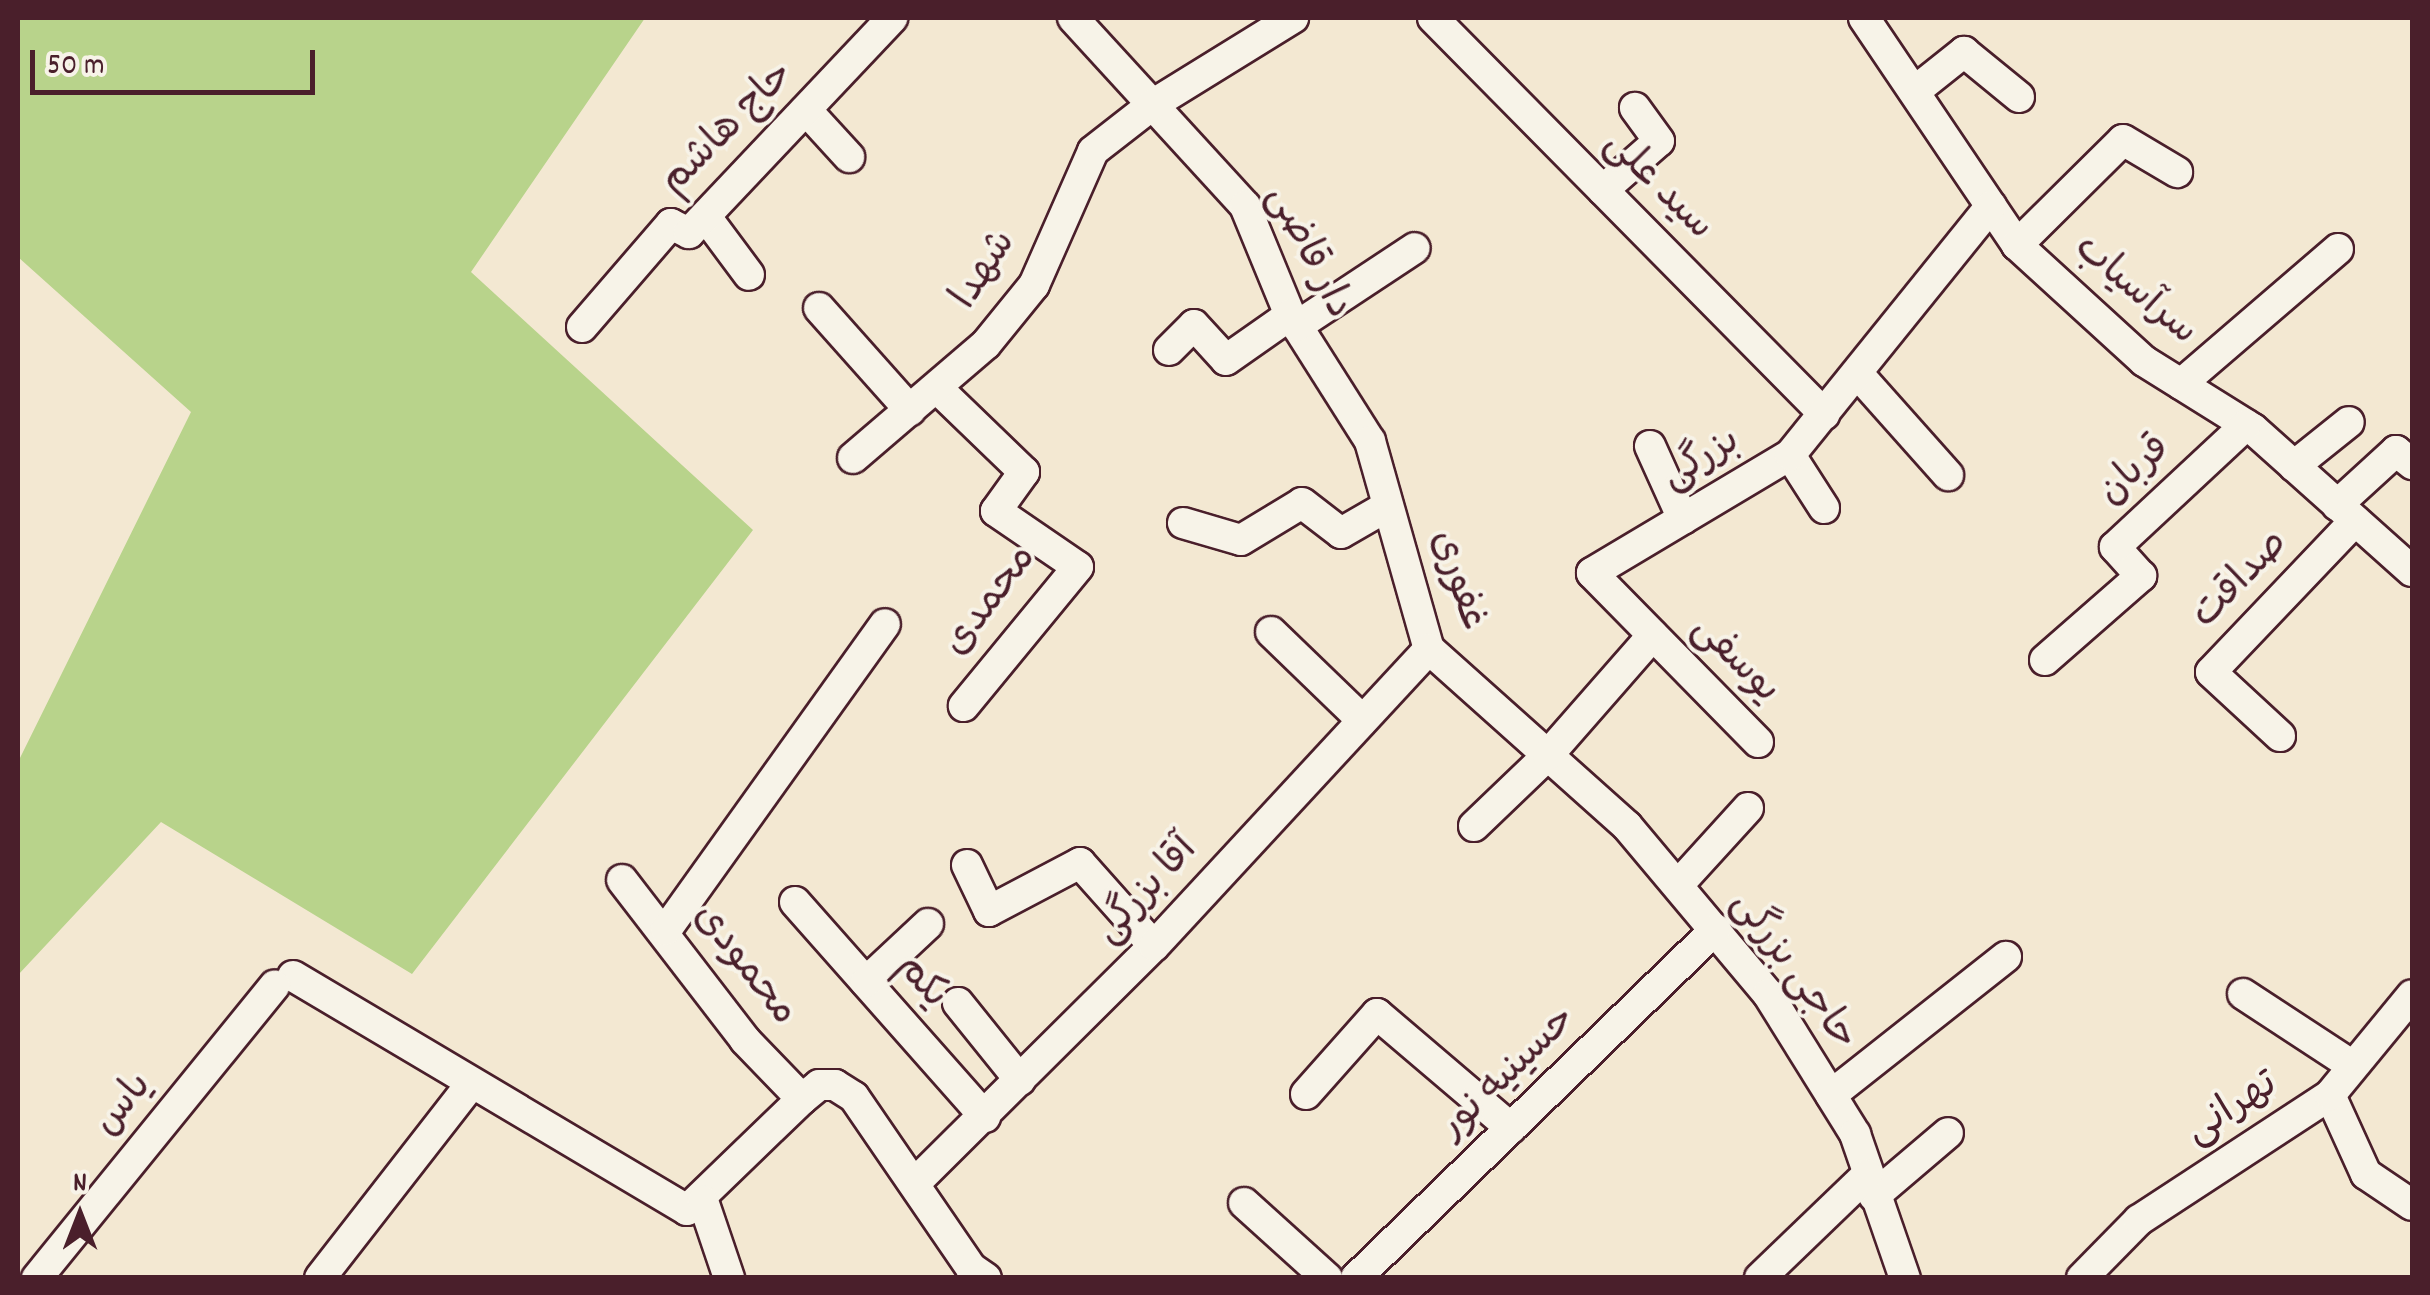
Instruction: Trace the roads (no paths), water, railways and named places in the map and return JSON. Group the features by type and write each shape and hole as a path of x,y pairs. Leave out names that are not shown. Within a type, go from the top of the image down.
{"street":[{"name":"حاج هاشم","path":"582,327 671,224 689,233 892,18"},
{"name":"شهدا","path":"853,458 986,344 1034,285 1093,151 1152,104 1293,18"},
{"name":"سید علی","path":"1433,18 1824,414"},
{"name":"سرآسیاب","path":"1864,18 2018,244 2144,361 2246,425 2412,570"},
{"name":"دار قاضی","path":"1082,20 1245,206 1294,320 1370,441 1388,506"},
{"path":"1915,91 1964,52 2018,97"},
{"path":"1603,190 1659,141 1634,108"},
{"path":"806,110 848,157"},
{"path":"2018,244 2123,140 2177,172"},
{"name":"بزرگی","path":"1652,635 1592,573 1790,455 1991,206"},
{"path":"706,217 749,275"},
{"path":"1169,350 1194,325 1226,360 1414,248"},
{"path":"2182,384 2338,249"},
{"path":"819,308 910,410"},
{"path":"1856,372 1948,475"},
{"name":"محمدی","path":"938,388 1024,472 996,511 1078,567 964,706"},
{"path":"2294,466 2349,422"},
{"name":"قربان","path":"2045,660 2141,576 2115,547 2246,425"},
{"path":"1650,446 1683,519"},
{"path":"2346,513 2396,452 2412,464"},
{"path":"1790,455 1824,508"},
{"path":"1183,523 1241,540 1302,503 1341,533 1388,506"},
{"name":"غفوری","path":"1388,506 1429,650 1548,756"},
{"name":"صداقت","path":"2280,736 2211,672 2346,513"},
{"path":"666,930 885,624"},
{"path":"1270,632 1362,720"},
{"path":"1474,826 1548,756 1652,635"},
{"name":"یوسفی","path":"1652,635 1758,742"},
{"name":"آقا بزرگی","path":"917,1181 1154,946 1429,650"},
{"name":"حاجی بزرگی","path":"1548,756 1627,826 1768,994 1854,1134 1905,1278"},
{"path":"1678,885 1748,808"},
{"path":"967,864 990,911 1080,862 1154,946"},
{"name":"محمودی","path":"622,880 666,930 745,1040 802,1099"},
{"name":"یکم","path":"795,902 985,1117"},
{"path":"866,982 928,924"},
{"name":"حسینیه نور","path":"1356,1278 1716,930"},
{"path":"1831,1095 2006,956"},
{"name":"یاس","path":"34,1278 284,981 695,1206"},
{"path":"2243,994 2353,1066"},
{"name":"تهرانی","path":"2082,1278 2139,1220 2330,1095 2412,995"},
{"path":"958,1002 1020,1080"},
{"path":"1306,1094 1377,1014 1511,1128"},
{"path":"729,1278 695,1206 819,1084 854,1096 917,1181 972,1268 986,1278"},
{"path":"320,1278 470,1085"},
{"path":"2330,1095 2366,1174 2412,1204"},
{"path":"1760,1278 1870,1186 1948,1133"},
{"path":"1244,1202 1326,1278"},
{"path":"18,1270 34,1278"}]}
